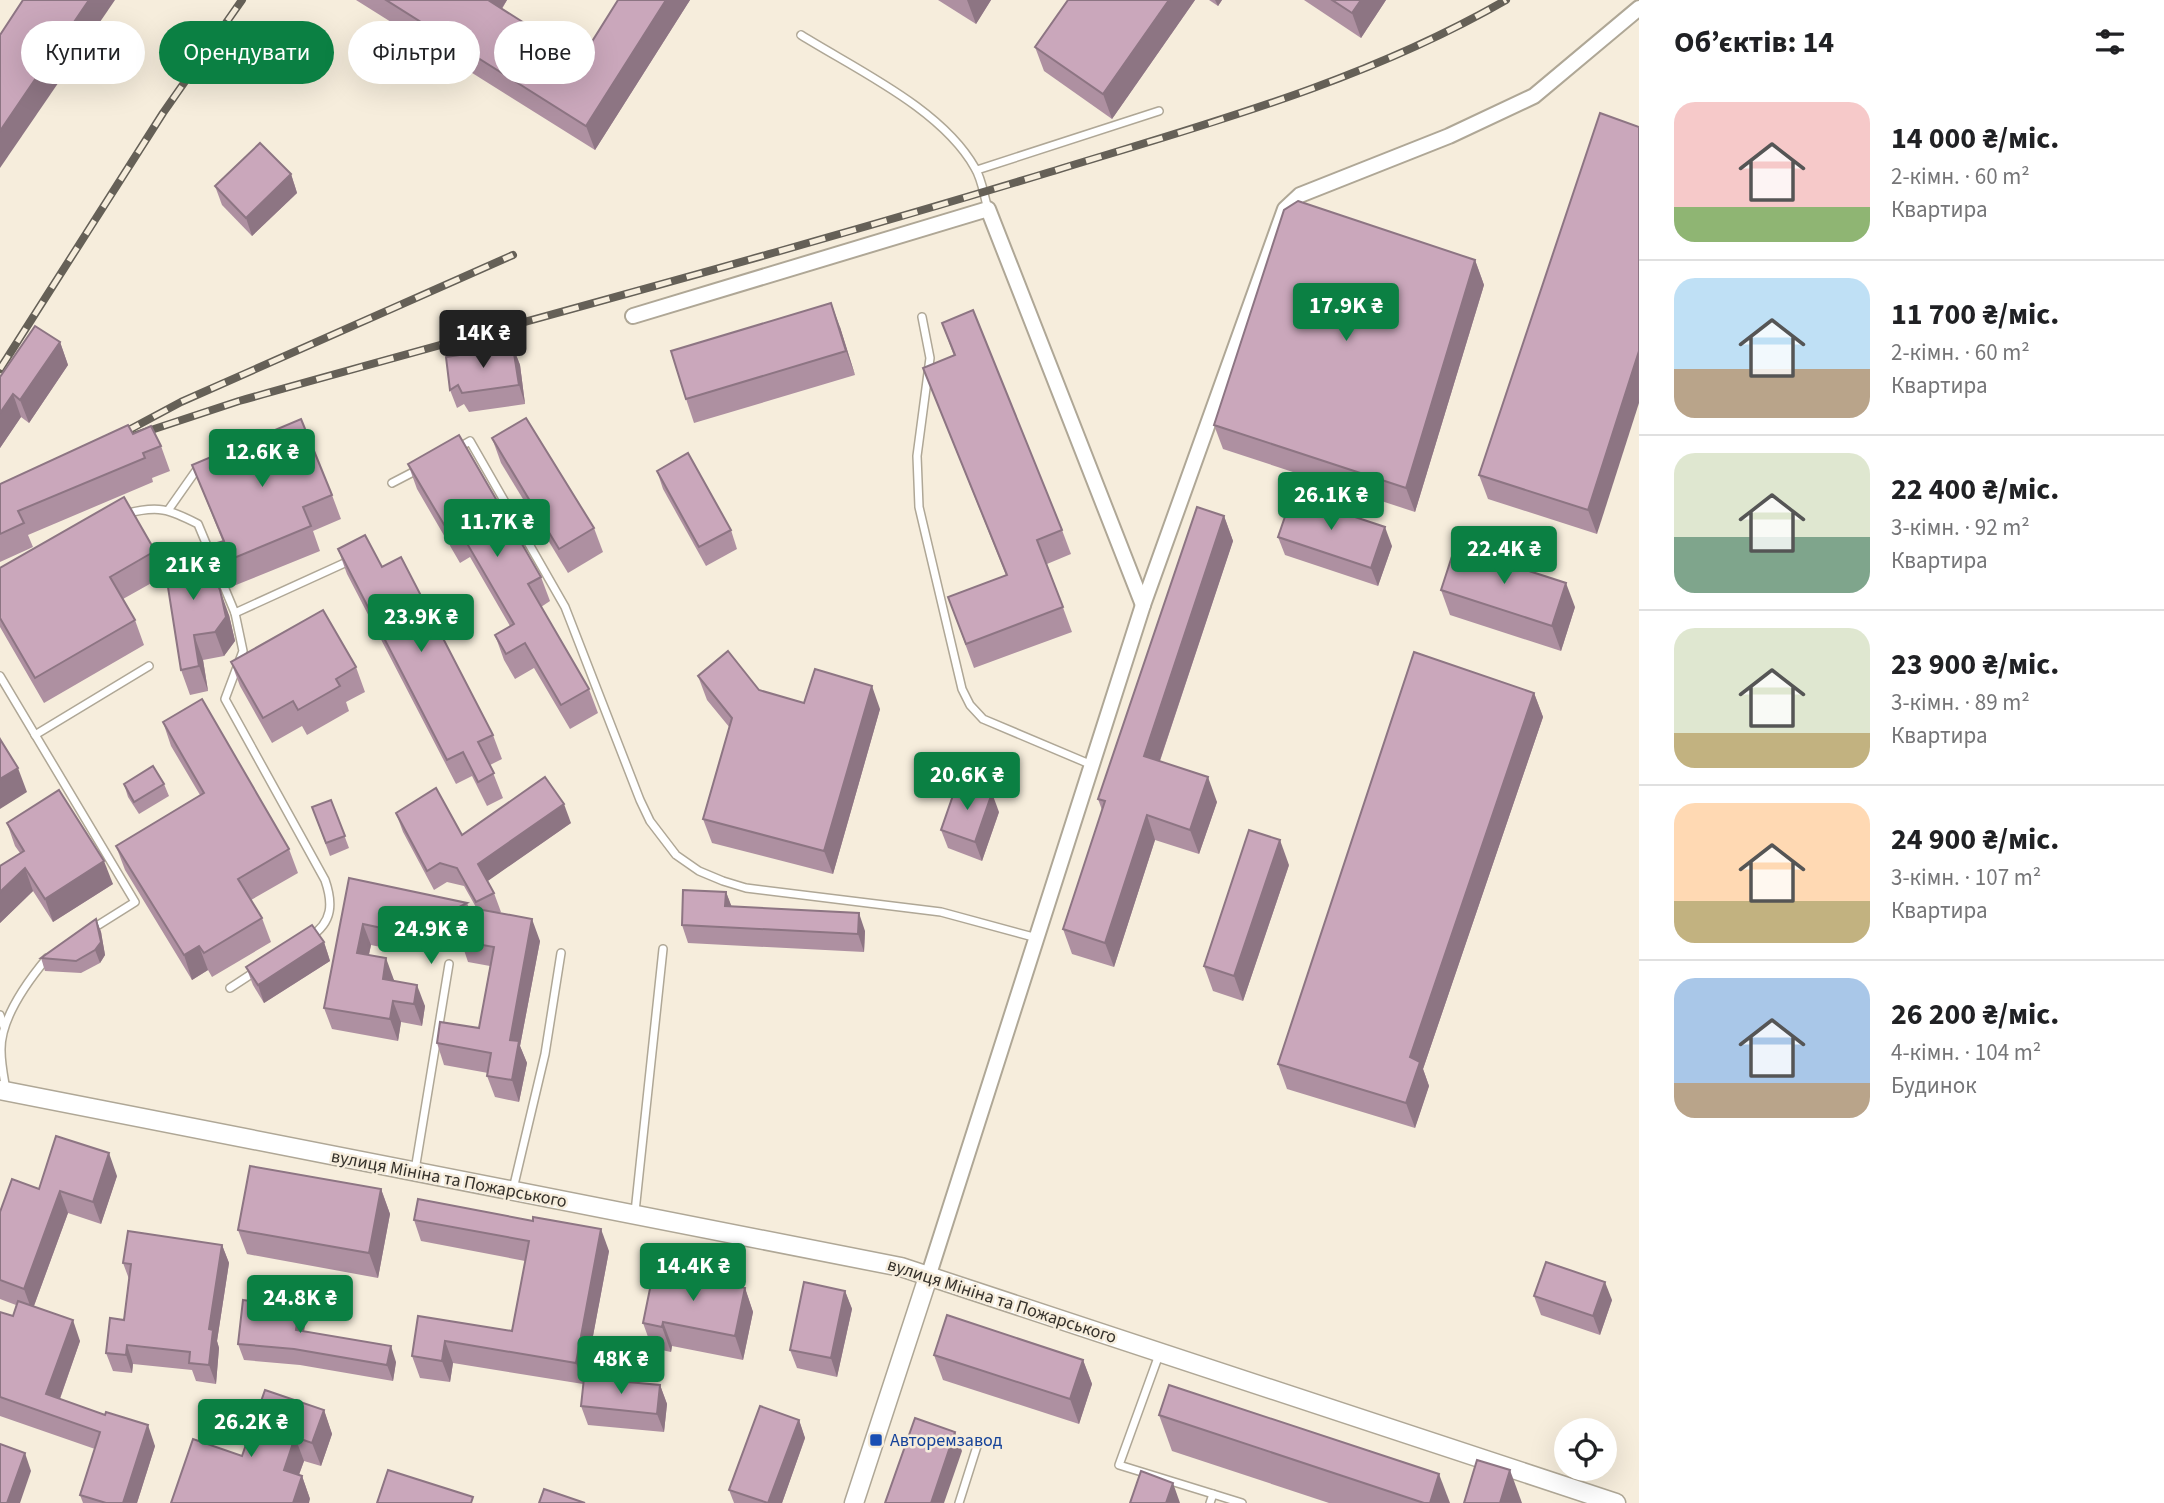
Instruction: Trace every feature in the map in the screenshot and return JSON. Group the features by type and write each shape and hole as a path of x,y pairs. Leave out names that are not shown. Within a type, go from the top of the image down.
{"street":[{"path":"854,1503 1143,605 1285,209 1300,195 1449,136 1534,96 1639,8"},
{"path":"632,316 988,209 1143,605"},
{"name":"вулиця Мініна та Пожарського","path":"3,1091 866,1259 929,1275 1160,1352 1495,1470 1616,1503"}],"lane":[{"path":"801,35 920,109 965,152 977,170 988,209"},
{"path":"977,170 1159,111"},
{"path":"922,317 930,358 917,456 919,507 962,689 970,705 983,719 1092,765"},
{"path":"448,453 471,441 554,584 640,800 650,821 676,855 699,871 746,888 941,912 1037,938"},
{"path":"392,483 426,465"},
{"path":"169,509 195,472 207,466"},
{"path":"111,521 146,508 169,509 198,524 235,613 243,651 225,699 320,869 332,901 327,920 304,940"},
{"path":"235,613 363,555"},
{"path":"35,735 149,666"},
{"path":"0,676 135,901 79,937"},
{"path":"634,1215 663,948"},
{"path":"3,1091 1,1049 5,1027 31,980 46,959 57,952"},
{"path":"512,1192 545,1054 561,953"},
{"path":"415,1173 449,964"},
{"path":"230,988 262,967"},
{"path":"0,1015 5,1027"},
{"path":"1160,1352 1119,1465 1242,1503"},
{"path":"959,1503 978,1443"},
{"path":"1210,1503 1213,1494"}],"building":[{"path":"23,0 89,0 75,21 21,21 21,84 32,84 0,131 0,35"},
{"path":"386,0 488,0 521,21 494,21 494,68 480,59 480,21 419,21"},
{"path":"618,0 666,0 586,126 519,84 595,84 595,37"},
{"path":"1068,0 1169,0 1103,94 1035,47"},
{"path":"1332,0 1361,0 1352,13"},
{"path":"1600,113 1639,127 1639,351 1588,510 1479,475"},
{"path":"260,143 291,174 246,218 215,186"},
{"path":"1298,201 1475,260 1406,488 1214,425 1284,210"},
{"path":"831,303 846,351 686,399 671,351"},
{"path":"973,310 1062,530 1037,540 1063,607 966,644 948,597 1007,575 923,368 955,355 942,323"},
{"path":"35,326 60,342 20,400 13,394 0,413 0,377"},
{"path":"513,347 519,385 462,393 458,385 450,390 446,357"},
{"path":"526,418 594,528 559,549 492,438"},
{"path":"301,419 332,495 303,507 311,526 222,563 214,544 224,541 192,465"},
{"path":"128,425 133,434 151,426 161,446 143,453 145,458 18,511 24,523 0,534 0,484"},
{"path":"459,435 541,577 528,584 589,689 561,705 525,643 506,654 495,635 514,624 461,533 452,538 408,464"},
{"path":"688,453 731,530 699,547 657,471"},
{"path":"1292,496 1385,527 1371,568 1278,537"},
{"path":"124,497 155,551 110,577 135,620 35,678 0,618 0,568"},
{"path":"1197,507 1224,516 1144,756 1208,777 1190,830 1147,815 1105,943 1063,929 1105,801 1098,799"},
{"path":"365,535 382,567 401,557 493,735 478,742 494,773 478,782 463,752 447,760 338,549"},
{"path":"1455,547 1566,583 1552,626 1441,590"},
{"path":"202,548 220,590 226,617 215,632 194,635 199,666 181,670 167,581 168,557"},
{"path":"323,610 356,667 336,679 340,686 298,710 293,701 263,718 231,662"},
{"path":"728,651 759,690 804,703 815,669 872,686 824,851 703,819 732,718 698,676"},
{"path":"1414,652 1534,693 1410,1057 1420,1062 1406,1103 1278,1064"},
{"path":"202,699 289,849 238,879 262,918 204,953 199,946 184,955 116,846 204,793 163,722"},
{"path":"0,739 18,768 0,779"},
{"path":"153,766 164,784 134,802 124,784"},
{"path":"545,777 564,804 478,864 494,893 476,902 457,868 440,863 427,871 396,813 436,788 462,835"},
{"path":"958,781 992,793 975,842 941,830"},
{"path":"59,790 104,861 45,899 25,868 0,892 0,866 24,851 7,823"},
{"path":"331,800 345,836 326,843 312,807"},
{"path":"1249,830 1280,840 1234,976 1204,966"},
{"path":"349,878 467,903 461,906 532,919 510,1040 519,1041 512,1080 487,1076 491,1053 437,1043 440,1022 479,1028 494,947 460,941 463,925 395,910 391,930 363,924 357,953 386,958 383,979 417,985 414,1004 393,1001 390,1019 324,1008"},
{"path":"683,890 726,892 725,906 859,913 858,934 682,925"},
{"path":"96,919 101,942 95,950 76,961 41,958"},
{"path":"312,925 324,942 258,985 246,967"},
{"path":"56,1136 109,1153 93,1202 60,1191 24,1289 0,1280 0,1212 12,1179 39,1189"},
{"path":"250,1166 381,1189 369,1253 238,1230"},
{"path":"418,1199 533,1221 533,1217 601,1229 576,1363 445,1341 442,1361 412,1356 418,1316 512,1331 529,1241 414,1220"},
{"path":"128,1231 222,1245 209,1329 213,1330 209,1365 189,1363 190,1352 127,1345 126,1355 106,1353 110,1318 124,1320 131,1264 123,1263"},
{"path":"1546,1262 1605,1282 1593,1316 1534,1296"},
{"path":"654,1269 745,1288 735,1336 663,1322 662,1327 643,1323"},
{"path":"804,1282 845,1291 831,1358 790,1350"},
{"path":"243,1300 299,1308 296,1330 391,1346 387,1365 294,1349 238,1344"},
{"path":"18,1301 73,1320 46,1394 105,1415 106,1412 148,1425 123,1503 106,1503 80,1495 100,1432 0,1397 0,1312 13,1316"},
{"path":"947,1315 1083,1360 1070,1399 934,1355"},
{"path":"584,1378 660,1385 657,1414 581,1406"},
{"path":"1169,1385 1439,1474 1430,1503 1159,1415"},
{"path":"265,1390 324,1410 312,1443 295,1437 284,1470 302,1476 293,1503 171,1503 193,1439 242,1456"},
{"path":"760,1406 799,1420 768,1503 729,1490"},
{"path":"915,1418 955,1432 931,1503 885,1503"},
{"path":"0,1444 25,1453 7,1503 0,1503"},
{"path":"1477,1460 1510,1470 1500,1503 1464,1503"},
{"path":"388,1470 473,1497 471,1503 377,1503"},
{"path":"1141,1471 1173,1483 1166,1503 1130,1503"},
{"path":"544,1489 585,1503 539,1503"}],"railway":[{"path":"0,369 163,113 242,0"},
{"path":"133,436 239,401 848,232 1225,118 1283,99 1397,55 1506,0"},
{"path":"125,432 181,402 513,255"}],"place":[{"name":"Авторемзавод","path":"876,1440"}]}
